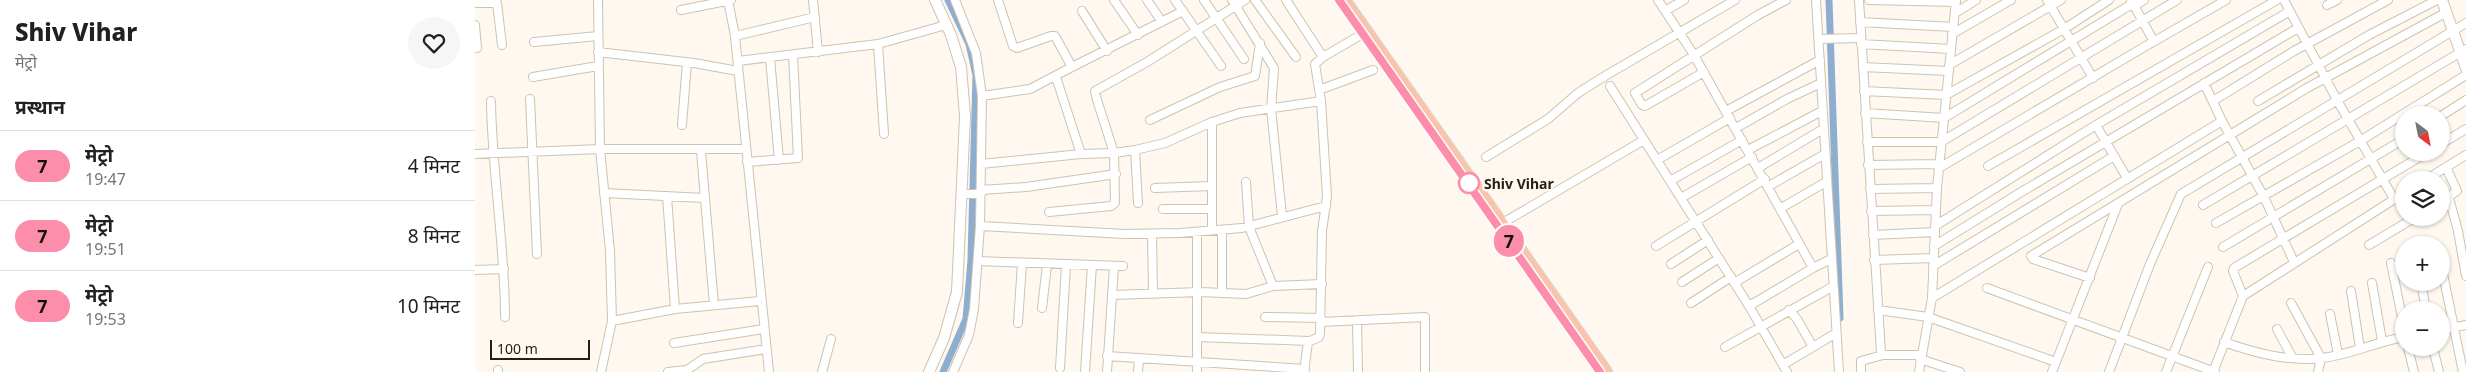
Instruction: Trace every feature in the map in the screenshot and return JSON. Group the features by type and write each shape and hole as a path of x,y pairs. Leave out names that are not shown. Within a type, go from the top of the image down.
{"highway":[{"path":"1333,0 1595,372"},
{"path":"1343,0 1605,372"}],"street":[{"path":"598,0 600,149 610,251 612,321 601,372"},
{"path":"681,10 729,0 739,71 760,300 769,372"},
{"path":"813,0 819,52"},
{"path":"935,0 957,52 964,88 974,193 980,226 972,322 953,372"},
{"path":"929,372 945,338 957,292 974,193 981,164 983,96 976,53 955,0"},
{"path":"998,0 1013,46 1017,48 1055,36 1072,67"},
{"path":"1114,0 1137,35"},
{"path":"1147,0 1163,22"},
{"path":"1175,0 1221,66"},
{"path":"1204,0 1244,59"},
{"path":"1049,212 1114,204 1116,174 1114,153 1095,90 1197,32 1234,3 1245,0"},
{"path":"1255,0 1296,56"},
{"path":"1286,0 1323,57"},
{"path":"1659,0 1704,72 1813,268"},
{"path":"1665,11 1683,0"},
{"path":"1486,157 1548,119 1578,93 1735,0"},
{"path":"1704,72 1645,106 1642,105 1636,94 1637,90 1786,0"},
{"path":"1816,0 1832,286 1839,372"},
{"path":"1859,0 1869,189 1883,355"},
{"path":"1869,0 1956,1 1937,188 1932,298 1919,372"},
{"path":"1955,13 1976,0"},
{"path":"1860,22 1953,31 2011,0"},
{"path":"1863,67 1948,68 2049,3 2061,0"},
{"path":"1864,91 1946,95 2064,29 2109,0"},
{"path":"1865,113 1944,118 2132,3 2144,0"},
{"path":"1867,142 1941,142 2177,0"},
{"path":"1868,165 1939,166 2226,0"},
{"path":"1989,166 2277,0"},
{"path":"1987,288 2214,372 2243,296 2394,199 2347,119 2284,0"},
{"path":"2327,6 2337,0"},
{"path":"2213,101 2307,44 2388,0"},
{"path":"2258,101 2317,64 2437,0"},
{"path":"2442,0 2463,50 2466,68"},
{"path":"475,3 497,3 502,45"},
{"path":"1234,3 1274,68 1271,108 1282,216"},
{"path":"2049,3 2093,78"},
{"path":"2132,3 2153,42"},
{"path":"1082,11 1107,51"},
{"path":"983,96 1030,89 1183,11"},
{"path":"1873,235 1935,229 2096,125 2290,11"},
{"path":"2089,278 2033,259 2031,256 2325,77 2447,12"},
{"path":"735,36 815,17"},
{"path":"2109,372 2150,264 2181,194 2466,23"},
{"path":"475,25 477,48"},
{"path":"737,61 878,44 946,25"},
{"path":"1934,246 2023,190 2298,28"},
{"path":"535,42 598,36"},
{"path":"1197,337 1309,341 1319,337 1321,320 1322,231 1326,206 1321,102 1315,64 1323,57 1359,36"},
{"path":"1819,40 1852,38 1861,41 1951,49"},
{"path":"1150,120 1216,88 1255,76 1260,43"},
{"path":"878,44 884,134"},
{"path":"2203,205 2253,177 2463,50"},
{"path":"598,52 687,62 739,71"},
{"path":"747,162 798,158 793,55"},
{"path":"770,58 779,160"},
{"path":"1657,160 1728,114 1820,60"},
{"path":"682,125 687,62"},
{"path":"533,77 598,66"},
{"path":"1319,90 1373,70"},
{"path":"2216,223 2360,141 2466,75"},
{"path":"1056,77 1081,154"},
{"path":"1736,128 1787,99 1821,83"},
{"path":"2204,83 2222,121 2253,177 2294,262"},
{"path":"1610,86 1697,221 1786,368 1813,347 1836,333"},
{"path":"530,99 537,254"},
{"path":"2450,110 2466,100"},
{"path":"491,101 493,152 504,270 505,317"},
{"path":"981,164 1135,150 1165,143 1212,122 1240,113 1321,102"},
{"path":"1681,198 1822,111"},
{"path":"1932,298 2222,121"},
{"path":"1212,122 1212,230"},
{"path":"2096,125 2127,178"},
{"path":"1758,168 1823,129"},
{"path":"2450,139 2466,129"},
{"path":"1501,224 1644,140"},
{"path":"1670,181 1742,140"},
{"path":"2223,247 2395,144"},
{"path":"475,154 533,150 745,149"},
{"path":"701,150 714,305"},
{"path":"1135,150 1138,203"},
{"path":"1656,246 1697,221 1825,154"},
{"path":"2440,171 2466,155"},
{"path":"1875,260 1933,262 2114,156"},
{"path":"2243,296 2233,271 2234,268 2414,161"},
{"path":"2446,167 2448,171"},
{"path":"974,193 1116,174"},
{"path":"2450,176 2457,191 2450,197"},
{"path":"1246,182 1249,226 1273,286"},
{"path":"1781,208 1826,182"},
{"path":"1155,188 1212,186"},
{"path":"1869,189 1937,188"},
{"path":"604,193 705,198"},
{"path":"667,196 675,309"},
{"path":"2450,202 2458,231 2466,276"},
{"path":"2052,372 2118,204"},
{"path":"980,226 1152,234 1197,232 1249,226 1326,206"},
{"path":"1163,209 1212,209"},
{"path":"1871,211 1936,210"},
{"path":"2369,245 2401,226"},
{"path":"1222,230 1222,293"},
{"path":"1197,232 1197,372"},
{"path":"1152,234 1153,294"},
{"path":"1671,264 1708,240"},
{"path":"1691,303 1799,244"},
{"path":"1681,282 1719,258"},
{"path":"1749,306 1831,259"},
{"path":"978,260 1047,265 1123,266"},
{"path":"1018,323 1022,263"},
{"path":"2391,263 2399,301"},
{"path":"1042,308 1047,265"},
{"path":"1060,368 1065,265"},
{"path":"1085,372 1092,265"},
{"path":"1107,372 1114,266"},
{"path":"2166,372 2208,267"},
{"path":"475,270 504,270"},
{"path":"2372,283 2383,341"},
{"path":"1112,295 1197,292 1246,294 1273,286 1322,284"},
{"path":"1725,347 1832,286"},
{"path":"2351,291 2360,348"},
{"path":"2446,291 2463,372"},
{"path":"612,321 675,309 760,300"},
{"path":"2291,303 2321,358 2319,372"},
{"path":"1789,310 1797,319 1813,347"},
{"path":"1878,310 1928,317 2056,362"},
{"path":"2330,314 2338,354"},
{"path":"1265,317 1321,320 1425,318 1425,372"},
{"path":"1357,320 1358,372"},
{"path":"2450,328 2466,325"},
{"path":"674,343 764,329"},
{"path":"2277,329 2292,357"},
{"path":"822,372 831,339"},
{"path":"2224,342 2269,356 2321,358 2395,339"},
{"path":"1107,356 1197,363 1224,368 1305,371 1309,341"},
{"path":"668,372 687,370 703,359 766,349"},
{"path":"1861,372 1861,361 1883,355 1921,357 1960,372"},
{"path":"2410,356 2414,372"},
{"path":"2435,356 2439,372"},
{"path":"1138,372 1139,358"}],"waterway":[{"path":"943,372 966,319 971,260 976,75 969,44 948,0"},
{"path":"1829,0 1840,318"}],"railway":[{"path":"1339,0 1600,372"}],"metro line":[{"name":"7","path":"1339,0 1600,372"}],"place":[{"name":"Shiv Vihar","path":"1469,183"}]}
